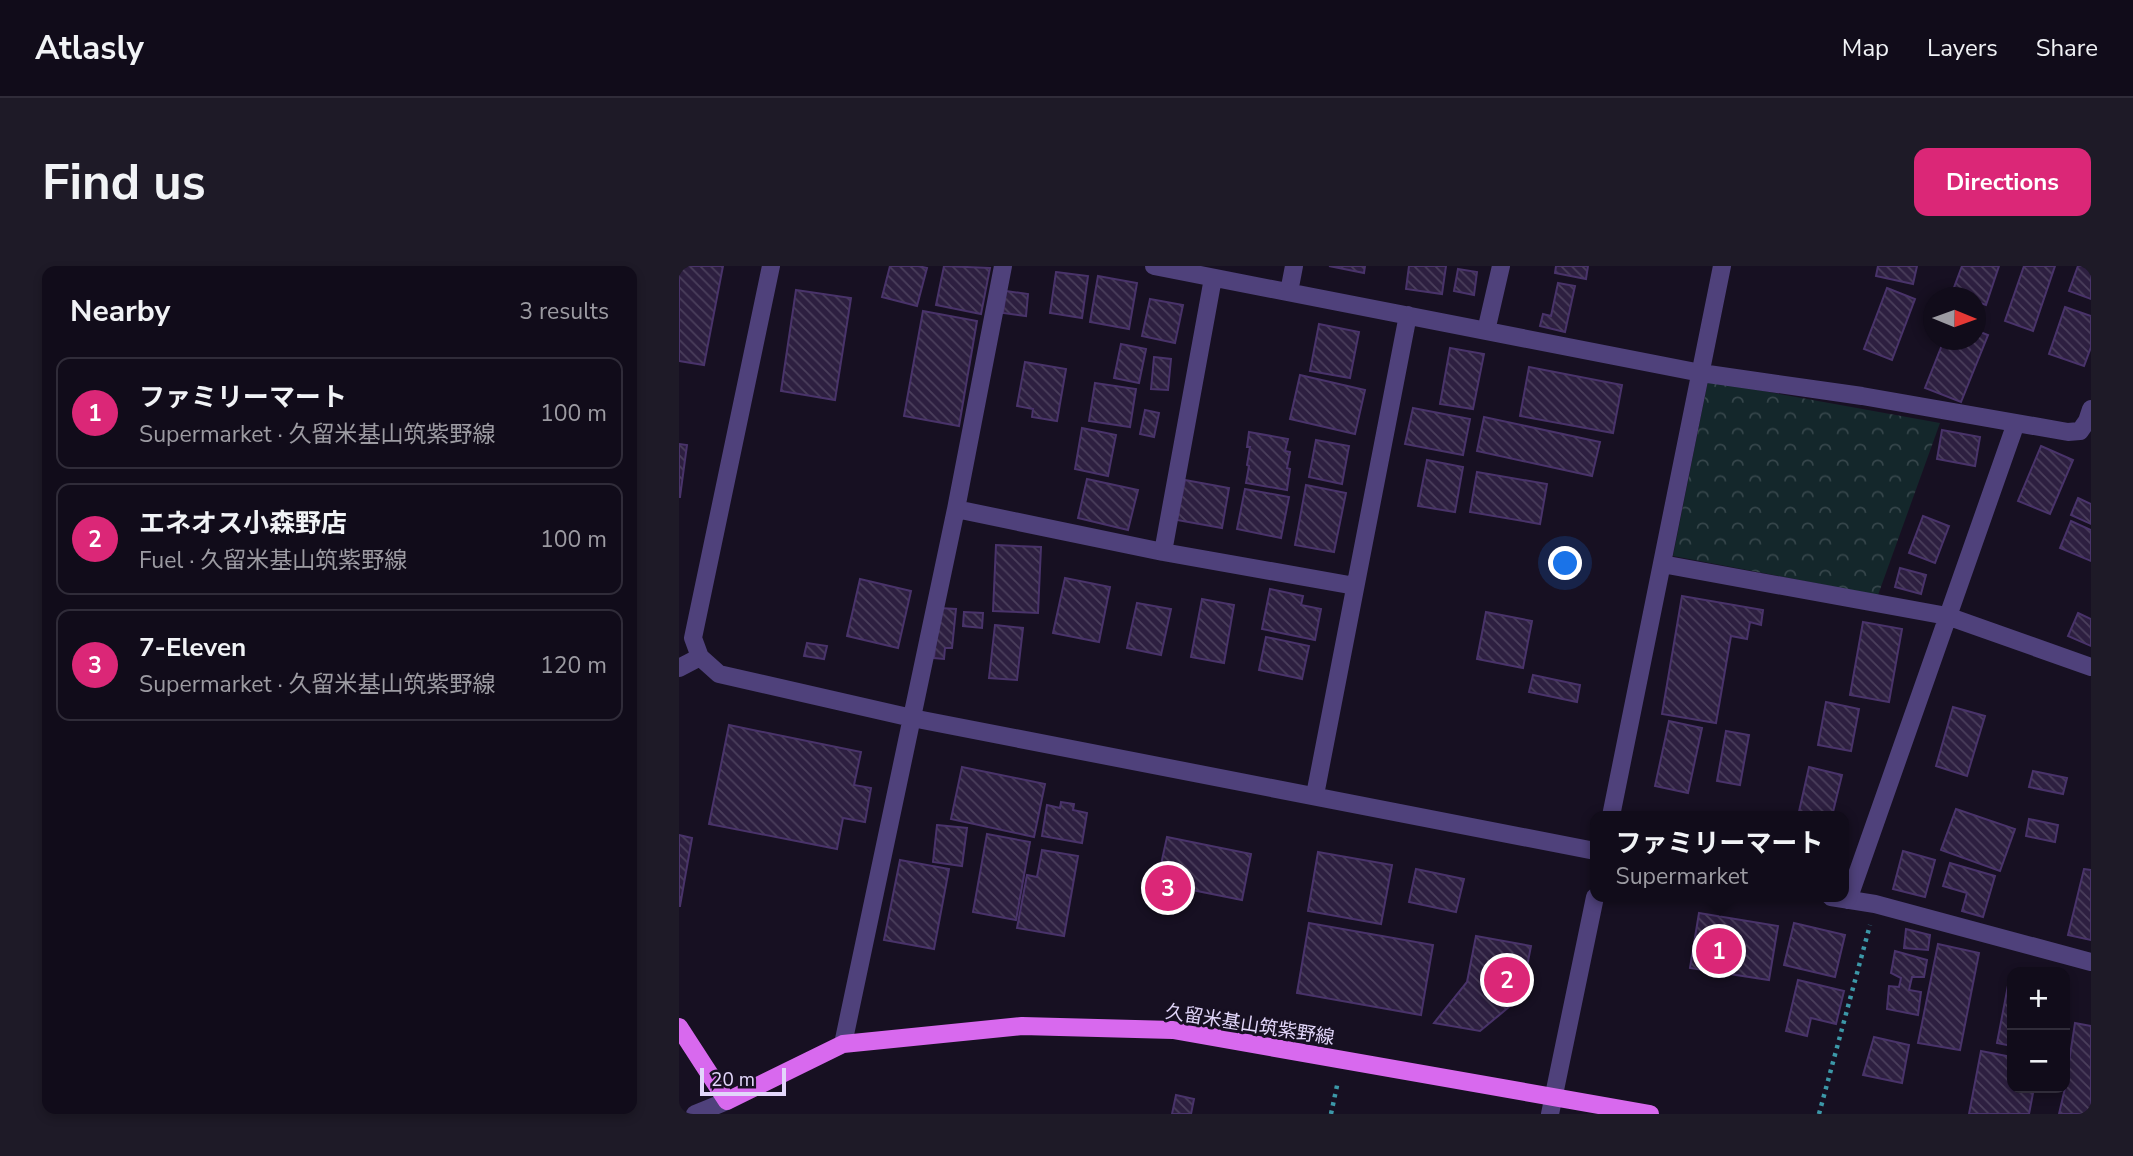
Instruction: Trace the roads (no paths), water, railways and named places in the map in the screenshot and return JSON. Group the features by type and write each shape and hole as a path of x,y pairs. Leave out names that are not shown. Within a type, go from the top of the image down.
{"main road":[{"name":"久留米基山筑紫野線","path":"727,1101 843,1044 1022,1026 1173,1030 1342,1061 1552,1105 1650,1114"},
{"path":"679,1027 727,1101"}],"street":[{"path":"771,266 694,638 700,657 719,674 912,718 1590,850"},
{"path":"843,1044 956,509 1003,266"},
{"path":"1154,266 1701,373 1862,396 2067,432 2080,431 2091,409"},
{"path":"1289,292 1294,266"},
{"path":"1486,331 1500,266"},
{"path":"1612,811 1722,266"},
{"path":"1163,552 1213,278"},
{"path":"1315,795 1408,315"},
{"path":"1849,872 1947,616 2015,423"},
{"path":"956,509 1163,552 1355,586"},
{"path":"1662,564 1947,616 2091,667"},
{"path":"679,668 700,657"},
{"path":"1849,900 1875,904 2091,962"},
{"path":"1552,1105 1594,902"},
{"path":"695,1114 727,1101"},
{"path":"714,1114 727,1101"}],"place":[{"name":"7-Eleven","path":"1168,888"},
{"name":"ファミリーマート","path":"1719,951"},
{"name":"エネオス小森野店","path":"1507,980"}]}
